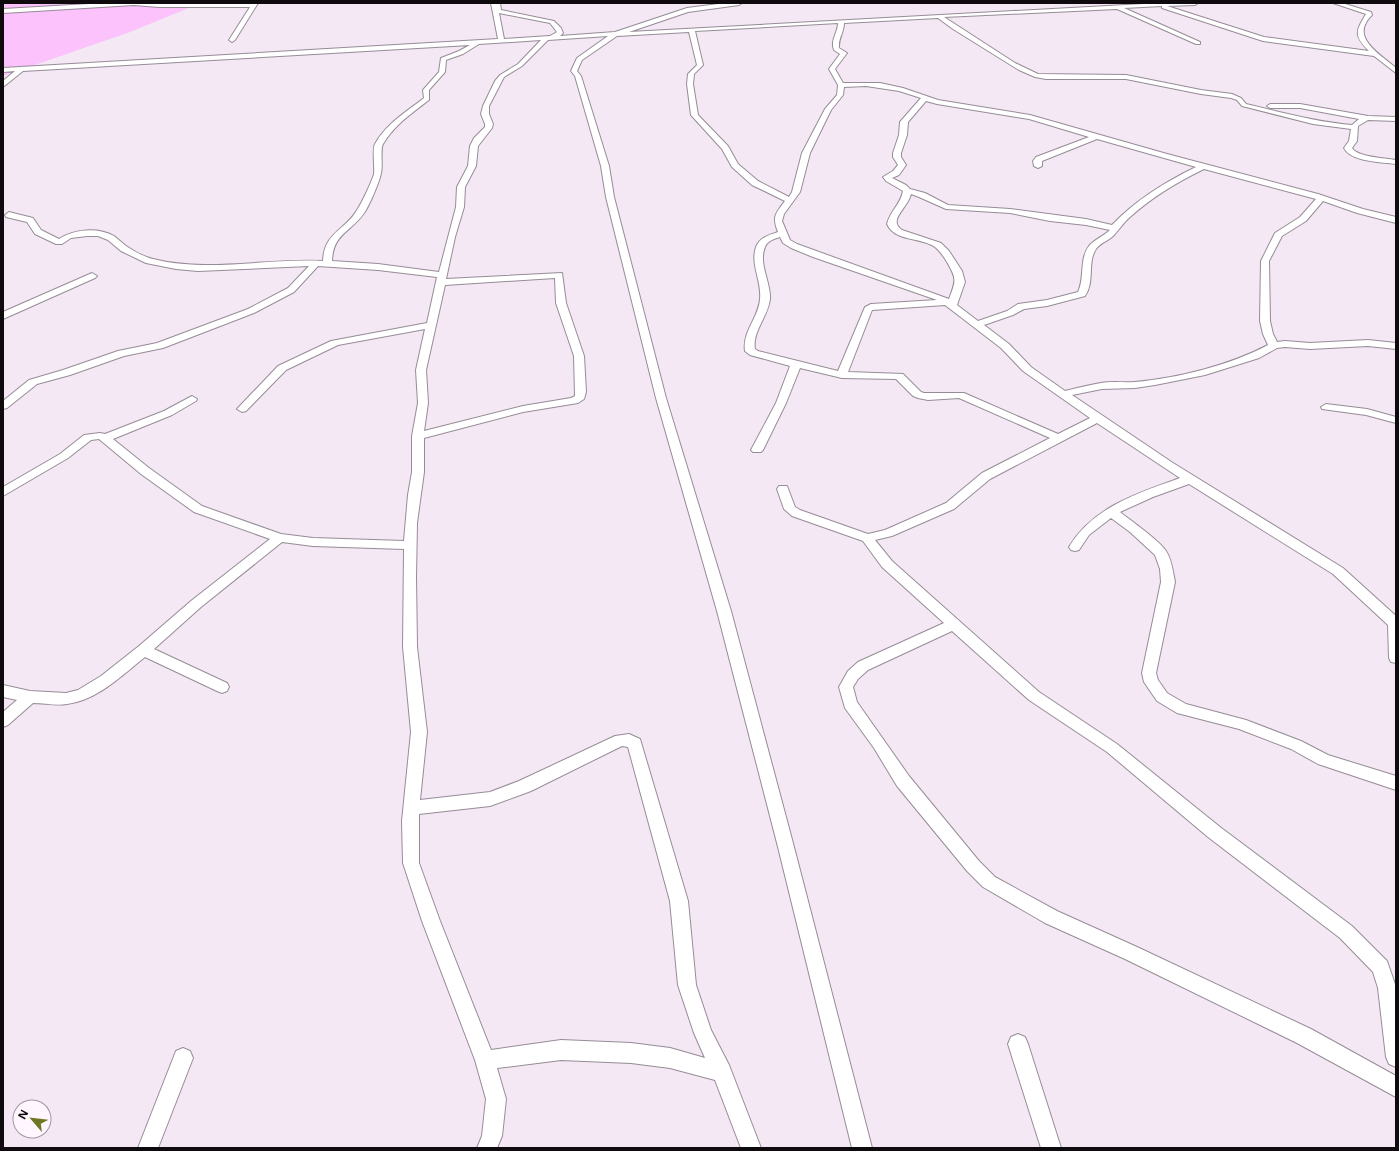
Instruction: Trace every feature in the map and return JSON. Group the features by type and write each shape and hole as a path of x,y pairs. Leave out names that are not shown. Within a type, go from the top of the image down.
{"street":[{"path":"3,11 134,3 255,4"},
{"path":"487,1148 492,1136 496,1099 485,1060 431,921 411,863 410,821 420,732 410,647 410,545 414,495 418,472 418,436 423,404 421,370 451,237 460,208 462,187 472,166 474,146 489,124 485,114 486,106 502,76 520,65 549,38 560,33 559,28 552,22 498,11 495,3"},
{"path":"495,3 501,41"},
{"path":"740,3 687,10 616,34 578,59 574,71 578,76 605,166 610,197 662,398 724,611 788,855 862,1148"},
{"path":"3,70 841,21 1195,3"},
{"path":"1336,3 1369,13 1369,15 1362,22 1360,31 1374,54 1396,71"},
{"path":"232,40 255,4"},
{"path":"1158,5 1263,39 1374,54"},
{"path":"1118,7 1198,43"},
{"path":"939,16 946,23 983,44 1002,58 1035,75 1126,77 1201,92 1232,96 1239,98 1244,105 1308,121 1334,126 1355,127"},
{"path":"841,21 841,31 835,44 836,49 844,53 832,69 840,85 839,97 828,109 808,149 796,192 780,214 778,221 786,241 794,246 934,295 950,304 1005,346 1027,369 1098,418 1190,479 1338,571 1395,624 1396,658"},
{"path":"692,30 700,65 691,74 690,84 695,115 725,148 735,165 755,183 789,200"},
{"path":"327,264 328,246 336,236 354,220 361,210 377,176 377,160 379,154 377,150 378,145 398,121 426,99 426,90 442,72 443,59 454,54 461,53 479,42"},
{"path":"3,85 22,68"},
{"path":"840,85 880,85 901,89 925,98 956,106 996,110 1030,117 1396,220"},
{"path":"925,98 904,122 903,135 897,153 897,157 902,165 896,173 887,177 892,182 905,187 907,191 922,195 946,207 1010,211 1086,222 1114,228"},
{"path":"1244,105 1300,106 1368,118 1396,119"},
{"path":"1368,118 1358,122 1355,127 1353,141 1348,148 1350,152 1358,156 1396,162"},
{"path":"1038,166 1037,161 1039,159 1097,136"},
{"path":"977,324 1010,313 1021,306 1047,303 1082,294 1086,288 1087,271 1091,251 1099,241 1114,230 1114,228 1134,207 1160,188 1204,166"},
{"path":"907,191 906,198 891,220 891,225 893,229 899,232 938,245 946,253 957,271 960,282 950,304"},
{"path":"1274,346 1268,334 1265,321 1265,261 1278,235 1303,219 1321,198"},
{"path":"8,216 30,220 38,232 59,242 69,236 86,233 99,234 111,238 124,248 148,261 176,266 198,268 316,263 378,267 442,278 559,275 562,303 579,356 580,397 574,401 523,409 418,436"},
{"path":"783,234 769,238 762,244 760,250 759,258 765,285 765,299 762,313 748,342 748,347 754,354 842,375 899,376 917,394 922,396 960,395 1058,438"},
{"path":"3,406 33,382 66,373 122,353 159,346 250,311 298,285 316,263"},
{"path":"3,316 92,276"},
{"path":"842,375 868,309 871,307 950,304"},
{"path":"242,409 278,371 331,344 339,341 432,325"},
{"path":"1064,394 1102,386 1135,385 1198,373 1255,356 1274,346 1285,344 1310,346 1368,343 1396,346"},
{"path":"757,450 781,403 796,364"},
{"path":"105,438 168,413 192,398"},
{"path":"1326,407 1367,412 1396,420"},
{"path":"867,538 895,530 950,506 986,476 1098,418"},
{"path":"3,492 64,456 88,437 100,436 105,438 144,471 198,509 280,538 313,542 410,545"},
{"path":"1074,547 1086,532 1111,512 1154,492 1190,479"},
{"path":"783,489 790,509 796,513 867,538 887,564 1034,696 1112,748 1214,832 1346,932 1381,967 1387,988 1396,1057"},
{"path":"1111,512 1162,553 1168,582 1149,673 1151,682 1162,697 1182,709 1241,724 1296,745 1322,760 1396,783"},
{"path":"3,691 30,697 66,699 82,695 106,680 144,650 196,604 280,538"},
{"path":"954,624 863,666 853,675 846,687 850,704 879,744 902,781 973,866 989,882 1051,917 1131,953 1297,1033 1396,1087"},
{"path":"144,650 222,686"},
{"path":"3,721 30,697"},
{"path":"411,808 490,799 525,786 620,740 628,740 635,743 638,749 679,901 688,985 703,1033 722,1072 751,1148"},
{"path":"1018,1044 1051,1148"},
{"path":"485,1060 561,1050 631,1053 670,1058 722,1072"},
{"path":"148,1148 183,1058"}],"shaded area":[{"path":"3,3 201,3 130,32 3,76"}]}
